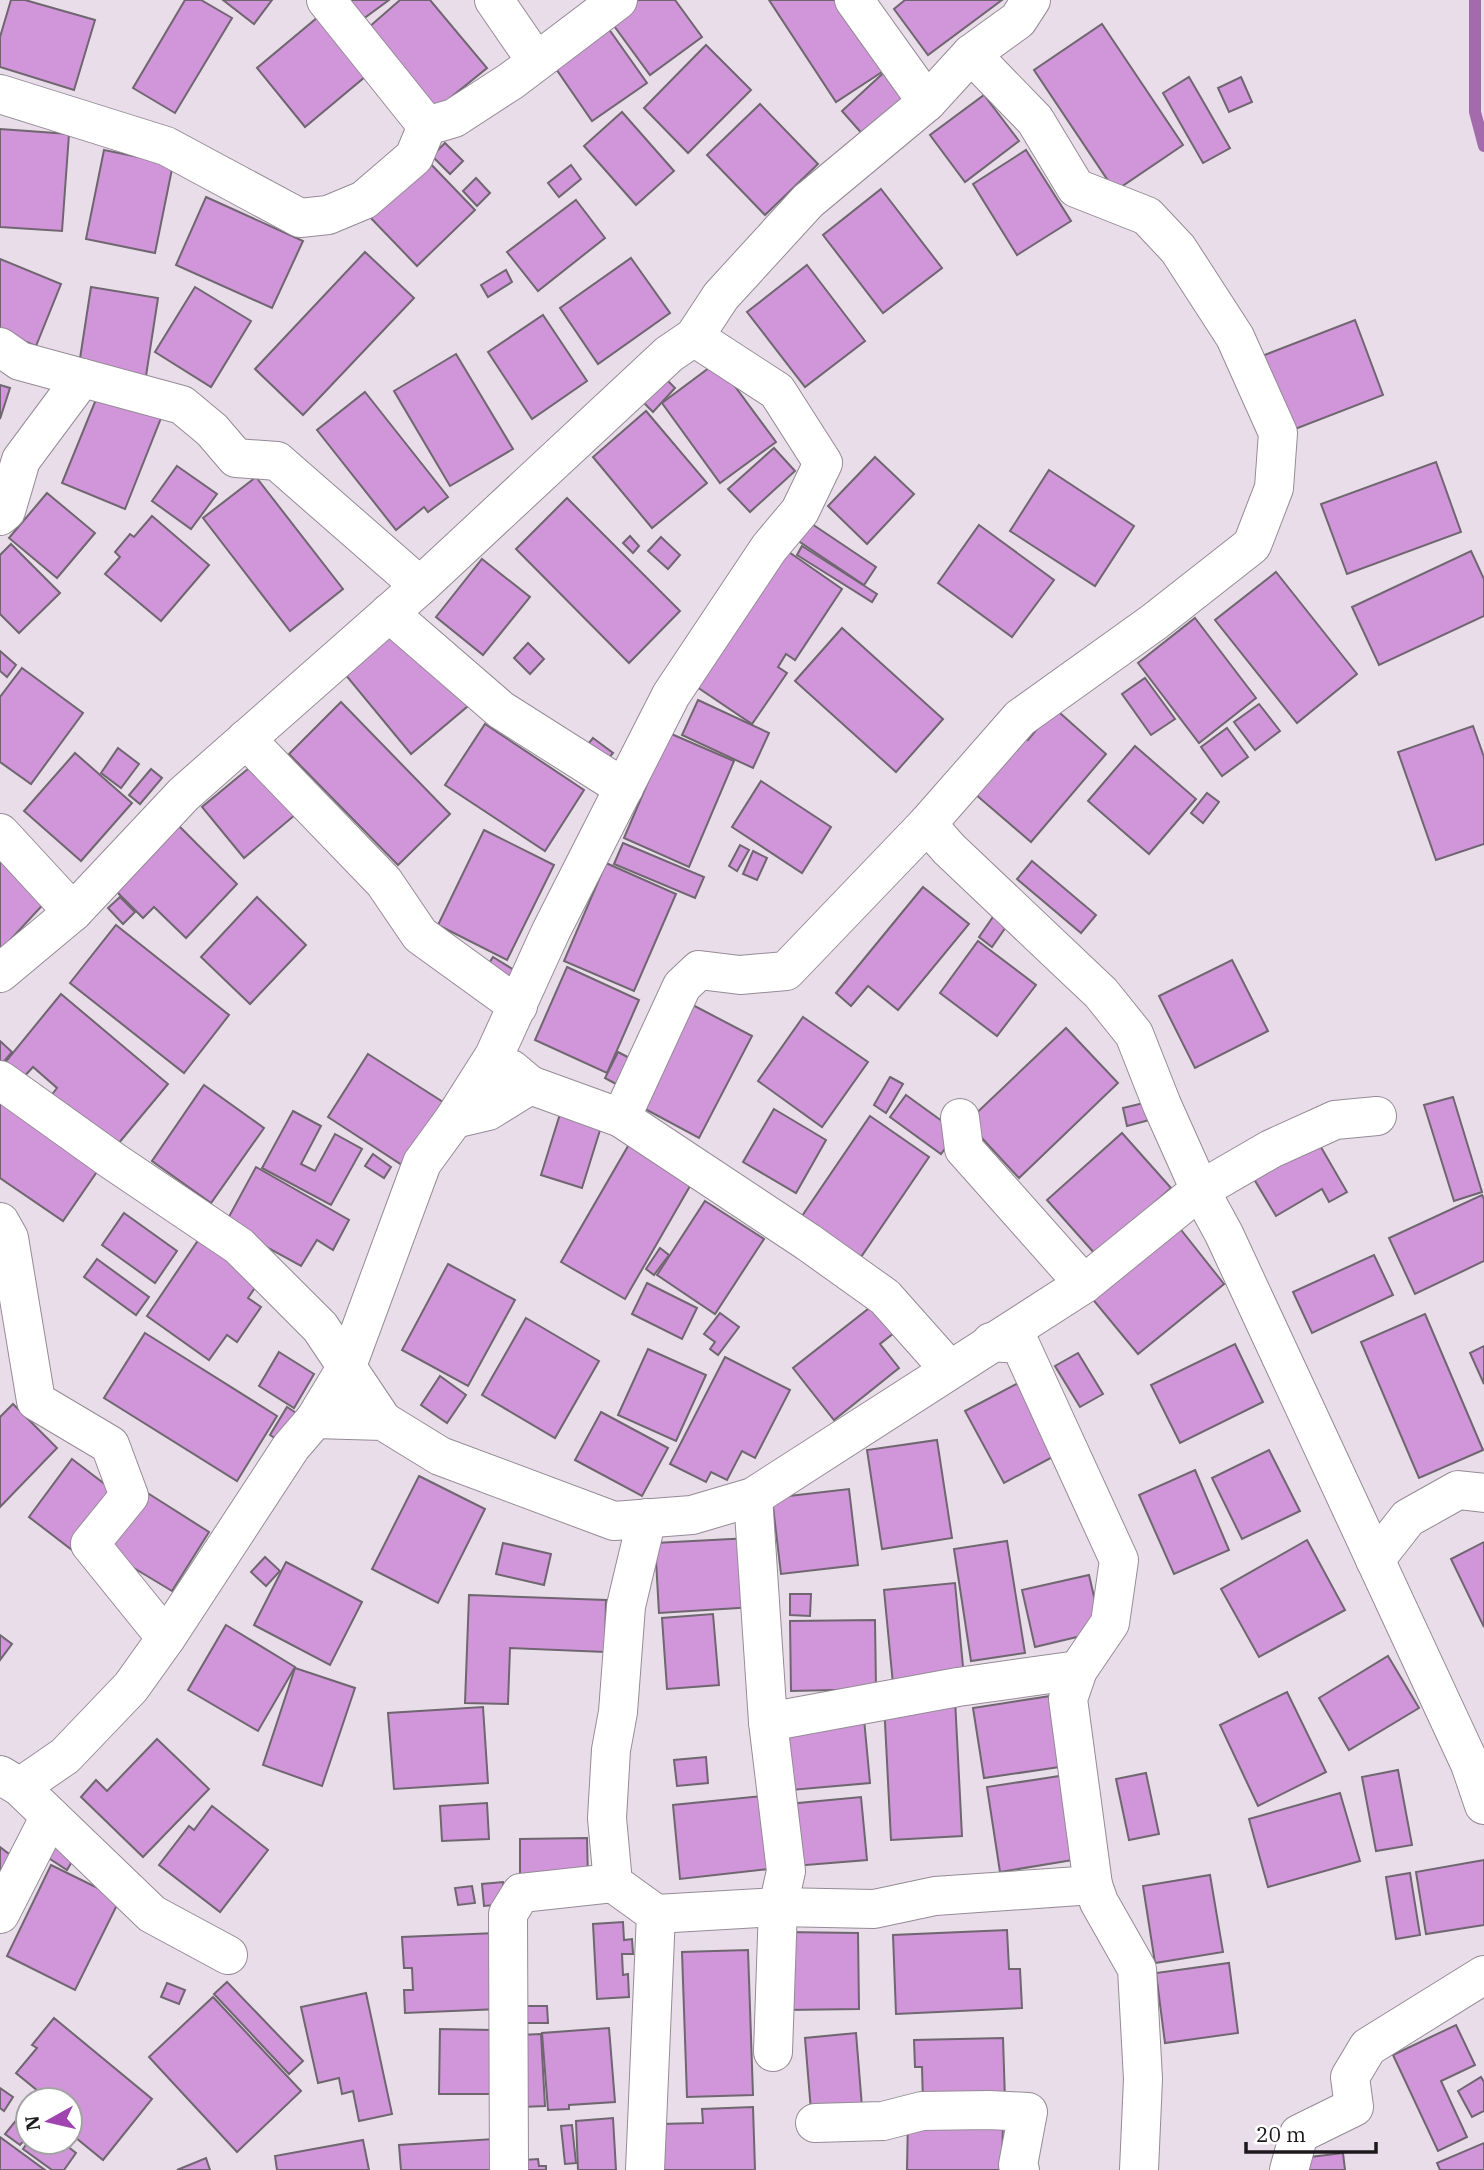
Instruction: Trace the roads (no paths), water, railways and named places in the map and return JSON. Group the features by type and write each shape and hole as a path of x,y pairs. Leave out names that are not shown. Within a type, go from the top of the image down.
{"street":[{"path":"326,0 427,126"},
{"path":"494,0 536,61"},
{"path":"427,126 454,118 511,81 618,0"},
{"path":"854,0 927,102"},
{"path":"0,973 73,912 184,794 420,586 669,354 694,337 721,296 807,201 927,102 971,54 1018,20 1031,0"},
{"path":"621,1118 682,986 699,970 740,975 786,971 927,824 1020,718 1154,622 1252,545 1274,488 1278,433 1235,337 1178,249 1147,216 1076,188 1035,120 971,54"},
{"path":"0,94 166,146 300,218 328,215 364,200 414,157 427,126"},
{"path":"228,1955 152,1914 10,1781 65,1756 131,1687 166,1638 290,1447 316,1419 346,1366 422,1163 494,1056 551,931 671,695 769,548 800,511 823,463 777,391 694,337"},
{"path":"0,347 20,361 182,405 212,430 236,458 276,461 420,586"},
{"path":"0,516 6,511 21,460 82,378"},
{"path":"389,613 502,710 624,788"},
{"path":"246,739 383,881 420,935 518,1006"},
{"path":"927,824 949,849 1101,993 1134,1034 1200,1190 1224,1234 1470,1764 1484,1805"},
{"path":"0,833 73,912"},
{"path":"494,1056 530,1085 621,1118 808,1242 885,1297 948,1369"},
{"path":"0,1080 239,1246 320,1327 383,1421 440,1456 614,1521 692,1515 753,1497 948,1369 1084,1284 1200,1190 1270,1149 1335,1120 1377,1116"},
{"path":"454,1119 488,1111 530,1085"},
{"path":"960,1118 964,1149 1084,1284"},
{"path":"0,1222 9,1238 36,1401 110,1445 129,1496 90,1544 166,1638"},
{"path":"991,1342 1020,1344 1119,1560 1110,1623 1078,1670 1068,1699 1093,1885 1099,1902 1137,1969 1143,2079 1139,2170"},
{"path":"316,1419 383,1421"},
{"path":"1375,1560 1408,1518 1458,1490 1484,1493"},
{"path":"753,1497 768,1722 786,1871 778,1907 773,2052"},
{"path":"613,1882 607,1818 611,1751 618,1713 626,1606 647,1518"},
{"path":"768,1722 958,1687 1078,1670"},
{"path":"0,1914 50,1816"},
{"path":"509,2170 508,1914 521,1893 613,1882 656,1914 778,1907 874,1909 935,1896 1093,1885"},
{"path":"645,2170 656,1914"},
{"path":"1289,2170 1299,2133 1354,2107 1350,2077 1368,2047 1484,1975"},
{"path":"815,2123 883,2121 922,2111 1028,2112 1018,2165 1020,2170"}],"waterway":[{"path":"1475,0 1475,112 1484,146"}]}
